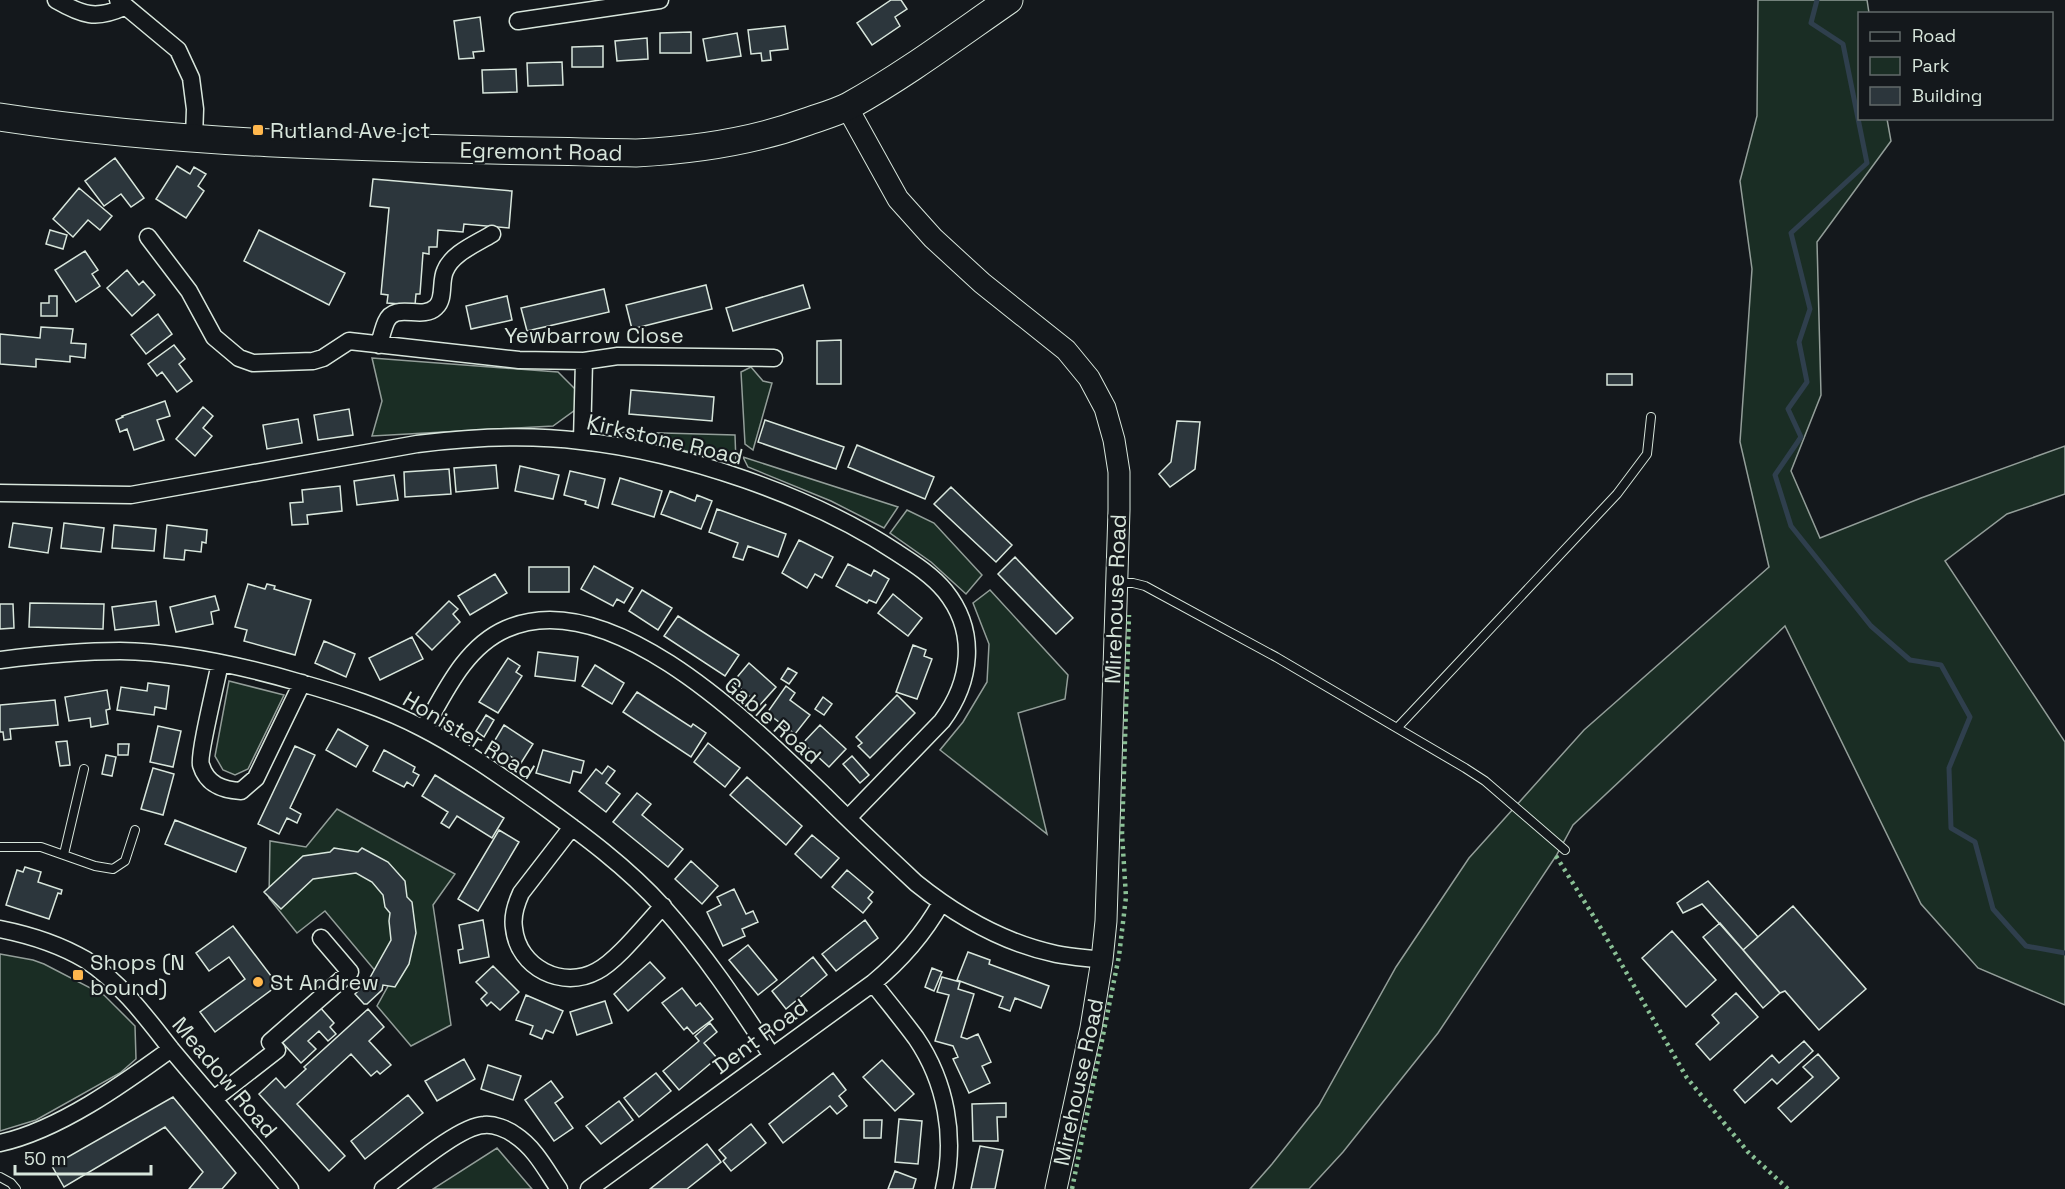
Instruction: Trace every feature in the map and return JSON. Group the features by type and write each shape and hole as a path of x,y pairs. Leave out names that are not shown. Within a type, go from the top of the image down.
{"highway":[{"name":"Egremont Road","path":"0,117 93,130 194,138 384,147 665,152 751,139 787,129 847,106 900,75 1009,0"}],"street":[{"path":"56,0 87,15 101,16 121,3 178,50 191,78 195,109 194,138"},
{"path":"518,21 657,0"},
{"name":"Mirehouse Road","path":"847,106 898,199 933,238 982,283 1066,350 1089,378 1105,408 1114,440 1119,472 1106,921 1102,960 1090,1028 1056,1189"},
{"path":"379,345 386,320 392,314 399,311 426,313 434,309 440,303 444,272 452,260 492,234"},
{"name":"Yewbarrow Close","path":"148,237 189,291 214,337 239,358 253,363 313,361 323,358 349,341 519,360 584,361 618,356 774,358"},
{"path":"582,441 584,361"},
{"name":"Kirkstone Road","path":"0,493 131,495 439,441 516,437 582,441 632,450 701,466 752,482 827,512 876,539 937,582 947,594 961,620 967,650 964,681 958,695 942,721 848,818"},
{"name":"Gable Road","path":"424,729 454,675 469,657 505,629 530,621 552,619 578,622 625,638 653,654 728,707 758,732 916,883 941,903 992,932 1035,948 1057,954 1102,960"},
{"name":"Honister Road","path":"0,660 66,652 121,651 172,655 262,671 358,700 424,729 485,766 572,827 623,868 663,906 713,967 772,1056"},
{"path":"220,663 200,763 207,779 225,790 241,791 256,778 302,683"},
{"path":"572,827 521,893 516,904 515,935 523,953 531,962 551,975 563,978 587,976 608,964 663,906"},
{"name":"Dent Road","path":"589,1189 873,983 909,950 941,903"},
{"name":"Meadow Road","path":"0,928 58,946 105,974 128,996 290,1189"},
{"path":"214,1099 277,1050 270,1042 350,972 321,938"},
{"path":"873,983 916,1038 936,1077 943,1098 949,1143 944,1189"},
{"path":"0,1143 12,1141 58,1121 122,1084 171,1049"},
{"path":"382,1189 457,1136 484,1125 501,1128 515,1135 528,1146 559,1189"}],"lane":[{"path":"1398,727 1617,494 1647,454 1651,417"},
{"path":"1116,583 1146,586 1398,727 1472,772 1565,850"},
{"path":"64,854 84,770"},
{"path":"0,847 41,847 95,866 113,868 125,861 135,830"},
{"path":"0,1177 16,1189"}],"green space":[{"path":"1758,0 1867,0 1869,12 1858,12 1858,120 1887,120 1891,141 1817,242 1821,395 1791,471 1820,538 1921,498 2065,446 2065,494 2007,514 1945,561 2065,742 2065,1005 1978,968 1921,904 1785,626 1573,825 1556,856 1438,1033 1343,1152 1309,1189 1250,1189 1319,1105 1396,967 1469,858 1584,730 1769,567 1740,442 1752,269 1740,181 1757,116"},
{"path":"372,358 558,372 576,390 575,410 553,426 372,436 382,401"},
{"path":"751,367 763,381 772,383 753,450 745,444 741,372"},
{"path":"627,432 735,435 736,463 615,434"},
{"path":"743,457 898,507 884,528 831,501 748,467"},
{"path":"907,510 934,523 982,575 966,594 931,562 890,533"},
{"path":"990,590 1068,675 1065,699 1018,713 1047,834 940,750 963,722 987,682 989,644 973,603"},
{"path":"229,681 284,695 248,769 235,775 223,770 215,756"},
{"path":"337,809 455,874 433,905 451,1025 411,1046 377,1006 388,986 325,911 297,933 269,898 270,841 306,847"},
{"path":"0,954 44,964 104,995 135,1026 136,1059 120,1073 36,1120 0,1131"},
{"path":"497,1148 532,1189 433,1189"}],"building":[{"path":"891,0 901,0 907,9 895,17 900,26 872,45 857,23"},
{"path":"480,17 484,51 473,52 474,58 459,59 454,21"},
{"path":"785,26 788,49 770,51 771,60 762,61 761,53 751,54 748,30"},
{"path":"691,32 691,53 660,53 660,33"},
{"path":"737,33 741,56 707,61 703,39"},
{"path":"647,38 648,59 617,61 615,41"},
{"path":"603,46 603,67 572,67 572,47"},
{"path":"562,62 563,85 528,86 527,63"},
{"path":"516,69 517,92 483,93 482,70"},
{"path":"115,158 144,198 131,207 121,194 104,206 85,181"},
{"path":"177,166 190,174 194,167 206,174 198,186 204,191 186,218 156,199"},
{"path":"373,179 512,191 509,228 464,224 463,232 438,230 437,247 429,247 429,254 423,253 420,294 416,294 415,305 387,303 388,295 381,294 389,208 370,206"},
{"path":"79,188 112,216 100,230 88,220 73,237 53,219"},
{"path":"50,230 67,235 63,249 46,244"},
{"path":"259,230 345,273 329,305 244,261"},
{"path":"85,251 98,270 92,274 100,286 76,302 55,270"},
{"path":"127,270 139,285 143,281 155,295 132,316 107,288"},
{"path":"706,285 712,309 632,329 626,305"},
{"path":"803,285 810,308 733,331 726,308"},
{"path":"604,289 609,312 527,331 521,308"},
{"path":"49,296 57,296 57,316 41,316 41,303 49,303"},
{"path":"507,296 512,320 471,329 466,306"},
{"path":"158,314 172,334 146,354 131,335"},
{"path":"41,327 73,329 71,343 86,344 85,358 70,356 70,362 36,359 36,367 0,364 0,334 40,338"},
{"path":"841,340 841,384 817,384 817,341"},
{"path":"174,345 185,359 179,364 192,381 177,392 162,372 157,376 148,364"},
{"path":"1607,374 1632,374 1632,385 1607,385"},
{"path":"631,390 714,397 712,421 629,414"},
{"path":"165,401 170,416 157,420 164,440 134,450 127,429 120,432 116,420"},
{"path":"203,407 213,416 203,428 212,436 195,456 176,439"},
{"path":"349,409 353,435 318,440 314,415"},
{"path":"298,419 302,443 267,449 263,425"},
{"path":"765,420 844,447 836,469 758,442"},
{"path":"1177,421 1200,422 1195,469 1170,487 1159,474 1171,462"},
{"path":"857,445 934,477 925,499 848,467"},
{"path":"496,465 498,488 456,492 454,468"},
{"path":"520,466 559,475 553,499 515,491"},
{"path":"449,469 451,494 405,497 404,472"},
{"path":"570,471 605,479 598,508 585,504 586,501 564,495"},
{"path":"394,475 398,500 357,505 354,481"},
{"path":"620,478 662,491 654,517 612,504"},
{"path":"340,486 342,511 307,515 308,524 292,525 290,503 303,502 302,490"},
{"path":"951,487 1012,545 996,562 934,504"},
{"path":"670,491 695,501 697,495 712,501 701,529 661,514"},
{"path":"717,509 786,534 778,557 748,546 743,560 733,557 738,543 709,532"},
{"path":"13,523 52,528 48,553 9,547"},
{"path":"64,523 104,528 101,552 61,548"},
{"path":"114,525 156,529 154,551 112,548"},
{"path":"167,525 207,530 206,543 202,542 201,552 185,550 184,560 164,558"},
{"path":"799,540 833,557 822,578 815,574 807,588 782,573"},
{"path":"1015,557 1073,618 1056,634 998,574"},
{"path":"848,564 871,576 874,570 889,579 876,603 869,600 867,603 836,586"},
{"path":"594,566 633,588 624,603 617,599 613,606 581,589"},
{"path":"529,567 569,567 569,592 529,592"},
{"path":"495,574 507,593 470,615 458,596"},
{"path":"248,584 265,589 267,584 275,586 274,589 311,600 295,655 244,641 247,630 235,627"},
{"path":"642,590 672,608 658,630 629,611"},
{"path":"893,594 922,618 908,636 878,613"},
{"path":"215,596 219,610 211,612 213,624 176,632 170,607"},
{"path":"156,601 159,625 115,630 112,607"},
{"path":"449,601 458,609 453,614 460,622 432,650 416,634"},
{"path":"30,603 104,604 103,629 29,627"},
{"path":"0,604 13,604 14,628 0,629"},
{"path":"678,616 739,655 725,676 664,636"},
{"path":"412,637 423,659 380,680 369,658"},
{"path":"324,641 355,654 346,677 315,663"},
{"path":"913,645 926,650 924,656 932,659 917,699 896,692"},
{"path":"538,652 578,657 575,681 535,676"},
{"path":"508,658 520,666 516,672 522,676 498,713 479,702"},
{"path":"749,663 776,687 760,705 733,682"},
{"path":"595,665 624,683 612,704 582,686"},
{"path":"788,668 797,673 789,684 781,679"},
{"path":"148,683 169,686 166,709 155,707 154,715 117,710 121,687 147,691"},
{"path":"786,686 795,693 790,700 810,715 795,734 767,713"},
{"path":"107,690 110,709 106,710 108,724 91,727 90,718 69,721 65,697"},
{"path":"637,692 691,727 693,724 706,733 691,757 623,712"},
{"path":"897,695 915,713 870,758 858,746 862,743 856,737"},
{"path":"823,697 832,704 824,715 815,709"},
{"path":"55,700 58,725 10,729 11,739 4,740 3,732 0,732 0,705"},
{"path":"486,715 494,720 484,737 476,731"},
{"path":"504,725 533,744 521,763 492,745"},
{"path":"820,725 846,749 829,767 803,743"},
{"path":"158,726 181,731 173,767 150,762"},
{"path":"338,729 368,746 356,767 326,750"},
{"path":"67,741 70,765 60,766 56,742"},
{"path":"708,743 740,768 725,787 694,762"},
{"path":"118,744 129,744 128,755 118,755"},
{"path":"295,746 315,755 290,808 301,814 297,823 287,818 279,834 258,824"},
{"path":"384,750 415,767 413,772 419,775 413,786 407,782 404,787 373,771"},
{"path":"543,750 584,761 581,773 573,771 570,783 536,773"},
{"path":"106,755 116,757 112,776 102,774"},
{"path":"852,756 869,775 860,783 843,764"},
{"path":"608,766 615,771 606,783 620,794 606,812 579,791 596,769 602,774"},
{"path":"153,768 174,774 163,815 141,809"},
{"path":"435,775 504,818 492,838 457,816 449,828 441,823 448,812 422,796"},
{"path":"747,777 802,826 786,845 730,795"},
{"path":"637,793 651,804 642,815 683,849 668,867 613,822"},
{"path":"175,820 246,848 236,872 165,844"},
{"path":"499,830 519,842 478,911 458,899"},
{"path":"812,835 839,858 821,878 795,854"},
{"path":"334,848 358,852 362,848 388,862 405,881 407,897 412,902 416,933 409,964 395,987 383,985 382,990 367,1004 364,1004 355,994 368,981 391,940 390,913 385,907 383,895 372,882 356,873 313,879 281,909 264,892 303,856 330,852"},
{"path":"691,861 718,886 702,904 675,879"},
{"path":"25,867 41,872 38,882 62,890 61,894 58,893 49,919 6,905 17,870 23,872"},
{"path":"847,870 873,892 868,898 872,902 863,913 832,887"},
{"path":"1708,881 1758,937 1743,950 1702,904 1683,913 1677,903"},
{"path":"734,889 746,914 753,911 758,922 742,929 745,936 723,946 707,912 721,905 717,897"},
{"path":"1793,906 1866,989 1819,1030 1785,991 1780,993 1743,950"},
{"path":"483,920 489,957 460,963 458,950 463,949 459,925"},
{"path":"865,920 878,938 836,971 822,954"},
{"path":"1720,923 1780,993 1763,1008 1703,937"},
{"name":"St Andrew","path":"233,926 278,985 215,1032 200,1012 245,979 229,957 209,971 196,953"},
{"path":"1672,931 1716,980 1686,1007 1642,958"},
{"path":"748,945 777,980 758,995 729,960"},
{"path":"968,952 990,960 989,964 1049,986 1041,1008 1015,998 1010,1011 999,1007 1003,997 957,980"},
{"path":"813,957 827,975 786,1009 772,991"},
{"path":"650,962 665,978 628,1011 614,994"},
{"path":"493,966 519,992 500,1010 491,1002 487,1006 481,999 487,993 476,982"},
{"path":"932,968 942,972 934,991 925,987"},
{"path":"942,977 960,982 958,989 974,994 961,1037 967,1039 978,1034 991,1062 982,1066 990,1083 969,1093 953,1059 958,1057 953,1046 935,1041 949,995 937,992"},
{"path":"682,988 696,1006 700,1003 713,1019 693,1034 687,1027 684,1030 662,1003"},
{"path":"1736,993 1758,1017 1710,1060 1696,1044 1719,1023 1712,1015"},
{"path":"526,995 563,1011 553,1033 546,1030 542,1039 530,1034 533,1026 516,1020"},
{"path":"605,1001 612,1023 577,1035 570,1012"},
{"path":"318,1005 334,1023 330,1027 336,1034 328,1041 319,1031 308,1041 316,1049 301,1063 280,1040"},
{"path":"368,1009 384,1027 369,1041 391,1065 380,1074 377,1071 371,1076 351,1054 297,1104 345,1156 329,1171 259,1094 276,1078 285,1088 306,1069 304,1067"},
{"path":"710,1023 717,1032 704,1043 717,1058 679,1090 663,1071 699,1041 695,1036"},
{"path":"1804,1041 1813,1051 1777,1084 1772,1079 1745,1103 1734,1090 1772,1055 1779,1063"},
{"path":"1818,1054 1839,1078 1791,1122 1778,1108 1813,1077 1803,1067"},
{"path":"464,1059 475,1079 437,1101 425,1081"},
{"path":"882,1060 914,1094 895,1111 863,1077"},
{"path":"488,1065 521,1076 513,1100 481,1089"},
{"path":"656,1073 671,1091 639,1117 624,1098"},
{"path":"833,1073 846,1090 839,1096 847,1106 837,1114 830,1106 783,1143 769,1124"},
{"path":"551,1081 563,1097 555,1103 573,1128 554,1141 525,1100"},
{"path":"408,1095 423,1113 365,1159 351,1141"},
{"path":"173,1097 236,1173 222,1189 189,1189 203,1172 165,1127 64,1187 52,1166"},
{"path":"619,1101 633,1120 601,1144 586,1126"},
{"path":"1006,1103 1006,1117 997,1117 998,1141 973,1141 972,1104"},
{"path":"899,1119 922,1121 918,1164 895,1162"},
{"path":"864,1120 882,1120 881,1138 864,1138"},
{"path":"751,1124 766,1143 731,1171 723,1161 726,1158 719,1150"},
{"path":"707,1144 721,1162 687,1189 650,1189"},
{"path":"980,1146 1003,1150 995,1189 971,1189"},
{"path":"895,1171 916,1179 913,1189 888,1189"}],"waterway":[{"path":"1817,0 1811,23 1843,44 1858,118"},
{"path":"1858,120 1867,163 1791,233 1810,309 1799,342 1807,382 1788,409 1801,437 1775,475 1791,526 1871,626 1910,660 1941,665 1970,717 1949,768 1951,828 1975,842 1993,909 2026,946 2065,953"}],"hedge":[{"path":"1072,1189 1119,956 1126,897 1122,834 1129,615"},
{"path":"1556,856 1599,925 1687,1078 1748,1152 1788,1189"}],"place":[{"name":"Rutland Ave jct","path":"258,130"},
{"name":"Shops (N bound)","path":"78,975"},
{"name":"St Andrew","path":"258,982"}]}
